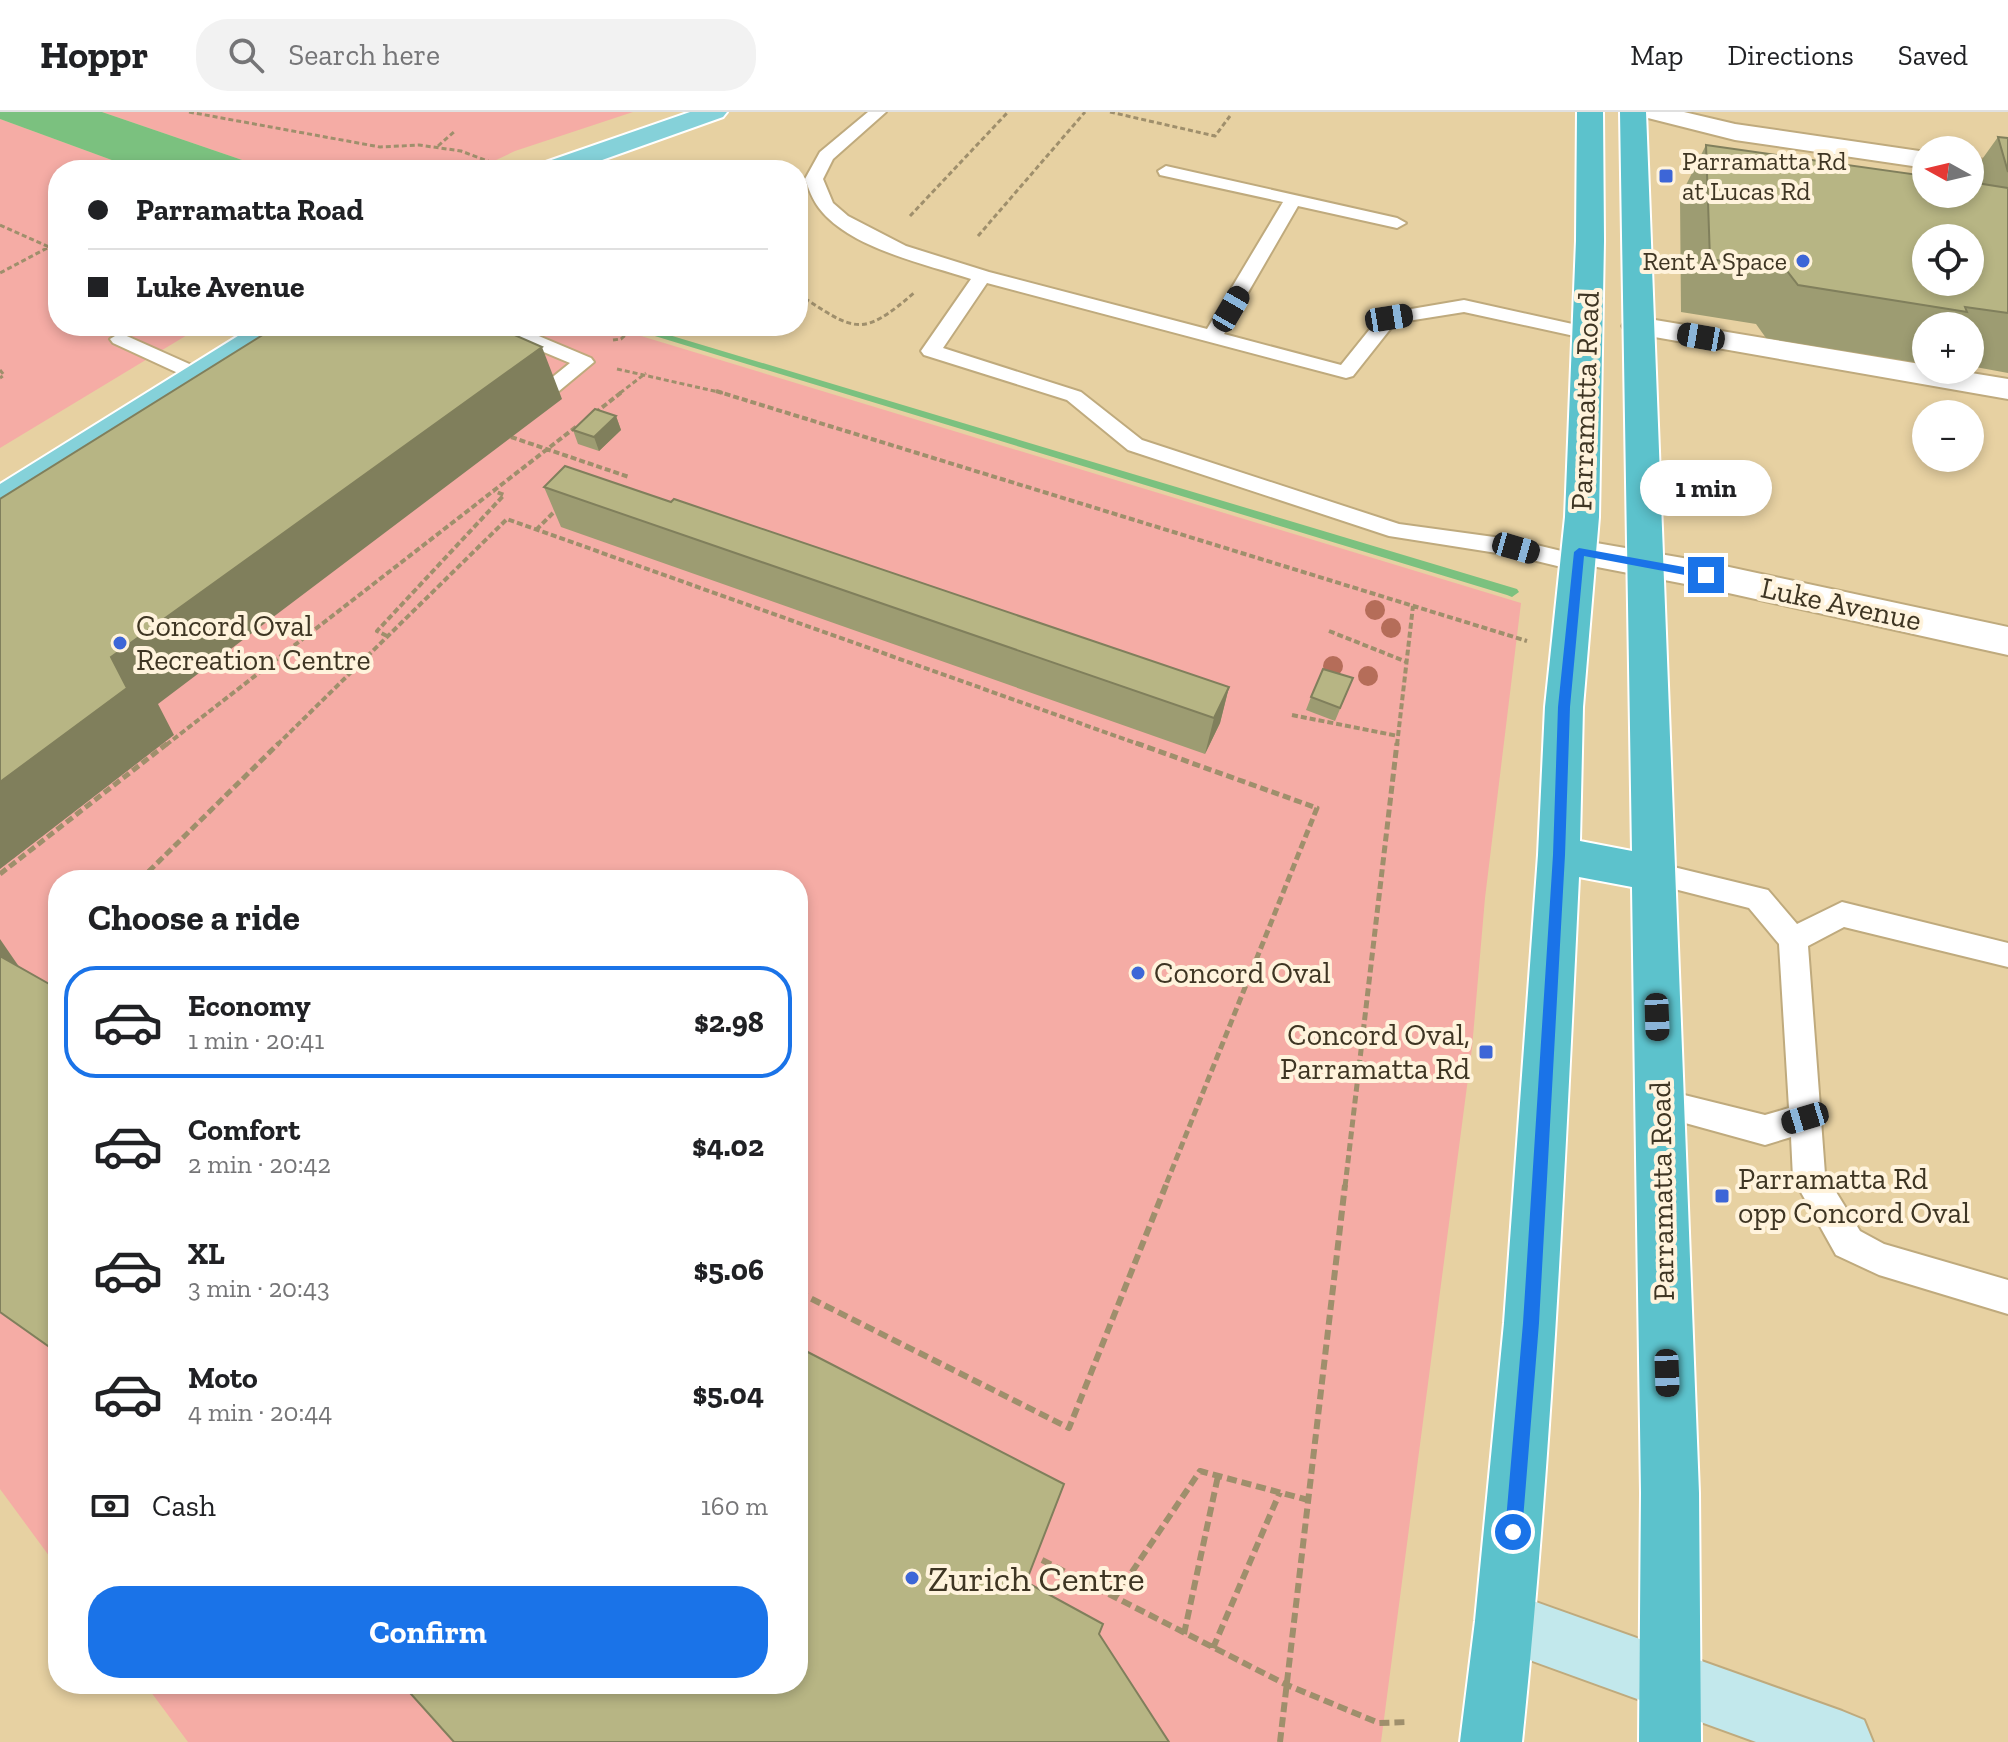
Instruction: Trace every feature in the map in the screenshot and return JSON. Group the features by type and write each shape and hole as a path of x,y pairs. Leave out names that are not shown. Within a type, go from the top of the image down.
{"highway":[{"name":"Parramatta Road","path":"1491,1742 1505,1621 1531,1323 1559,855 1564,707 1579,558 1588,333 1590,112"},
{"name":"Parramatta Road","path":"1633,112 1660,1103 1670,1742"},
{"path":"1559,855 1653,873"}],"main road":[{"path":"575,160 714,112"},
{"path":"0,500 259,336"},
{"path":"1505,1621 1842,1742"}],"street":[{"path":"1653,112 1735,132 1912,158"},
{"path":"1633,140 1662,133 1735,132"},
{"path":"1984,168 2008,171"},
{"path":"1637,326 2008,389"},
{"name":"Luke Avenue","path":"1579,558 1706,575 2008,641"}],"lane":[{"path":"878,112 826,156 814,179 825,205 851,228 924,258 1346,372 1389,318 1464,306 1588,333"},
{"path":"1166,171 1397,223"},
{"path":"1212,337 1293,200"},
{"path":"982,276 931,351 1074,396 1135,445 1397,531 1579,558"},
{"path":"522,336 584,362 546,392"},
{"path":"120,339 198,375"},
{"path":"1653,873 1758,898 1793,940 1809,1178 1848,1243 1879,1259 2008,1297"},
{"path":"1793,940 1842,914 2008,955"},
{"path":"1660,1103 1765,1130 1805,1118"}],"path":[{"path":"189,112 380,147 437,147 485,160"},
{"path":"922,220 908,216 1008,112"},
{"path":"991,239 978,236 1085,112"},
{"path":"1110,112 1215,136 1230,116"},
{"path":"437,147 455,131"},
{"path":"0,225 48,247"},
{"path":"0,273 48,248"},
{"path":"808,300 847,325 866,328 895,311 922,286"},
{"path":"621,339 624,336"},
{"path":"0,370 4,375 0,378"},
{"path":"0,874 646,373 693,384 1531,643"},
{"path":"511,437 629,477"},
{"path":"588,477 599,467"},
{"path":"387,636 377,631 504,495 494,491"},
{"path":"536,530 568,498"},
{"path":"150,870 507,519 1317,808 1069,1428 808,1297"},
{"path":"1280,1742 1413,606"},
{"path":"1329,631 1407,662"},
{"path":"1292,715 1398,736"},
{"path":"1115,1597 1200,1471 1308,1500"},
{"path":"1184,1634 1218,1476"},
{"path":"1213,1648 1280,1492"},
{"path":"1042,1560 1287,1685 1379,1723 1408,1722"}],"shaded area":[{"path":"0,112 102,112 242,160 112,160 0,119"},
{"path":"102,112 633,112 496,160 242,160"},
{"path":"0,119 112,160 48,160 48,336 185,336 0,448"},
{"name":"Concord Oval","path":"330,336 641,336 1521,603 1485,898 1472,1048 1381,1742 188,1742 152,1694 808,1694 808,870 48,870 48,1554 0,1489 0,552"}],"building":[{"path":"1998,137 2008,138 2008,172"},
{"path":"1706,145 1912,174 1912,208 1984,208 1984,184 2008,188 2008,313 1965,307 1967,312 1798,285 1787,271 1710,259"},
{"name":"Concord Oval Recreation Centre","path":"261,336 517,336 542,347 111,657 127,688 0,782 0,499"},
{"path":"595,409 616,416 594,437 573,430"},
{"path":"565,466 671,502 674,499 1229,687 1214,718 544,487"},
{"path":"1323,669 1353,678 1340,708 1311,697"},
{"path":"0,956 48,983 48,1346 0,1312"},
{"path":"808,1352 1064,1484 1026,1582 1103,1624 1099,1634 1169,1742 454,1742 411,1694 808,1694"}],"waterway":[{"path":"660,336 1512,592"}],"place":[{"name":"Parramatta Rd at Lucas Rd","path":"1666,176"},
{"name":"Rent A Space","path":"1803,261"},
{"name":"Concord Oval Recreation Centre","path":"120,643"},
{"name":"Concord Oval","path":"1138,973"},
{"name":"Concord Oval, Parramatta Rd","path":"1486,1052"},
{"name":"Parramatta Rd opp Concord Oval","path":"1722,1196"},
{"name":"Zurich Centre","path":"912,1578"}],"route":[{"path":"1513,1532 1531,1323 1559,855 1564,707 1579,552 1706,575"}]}
